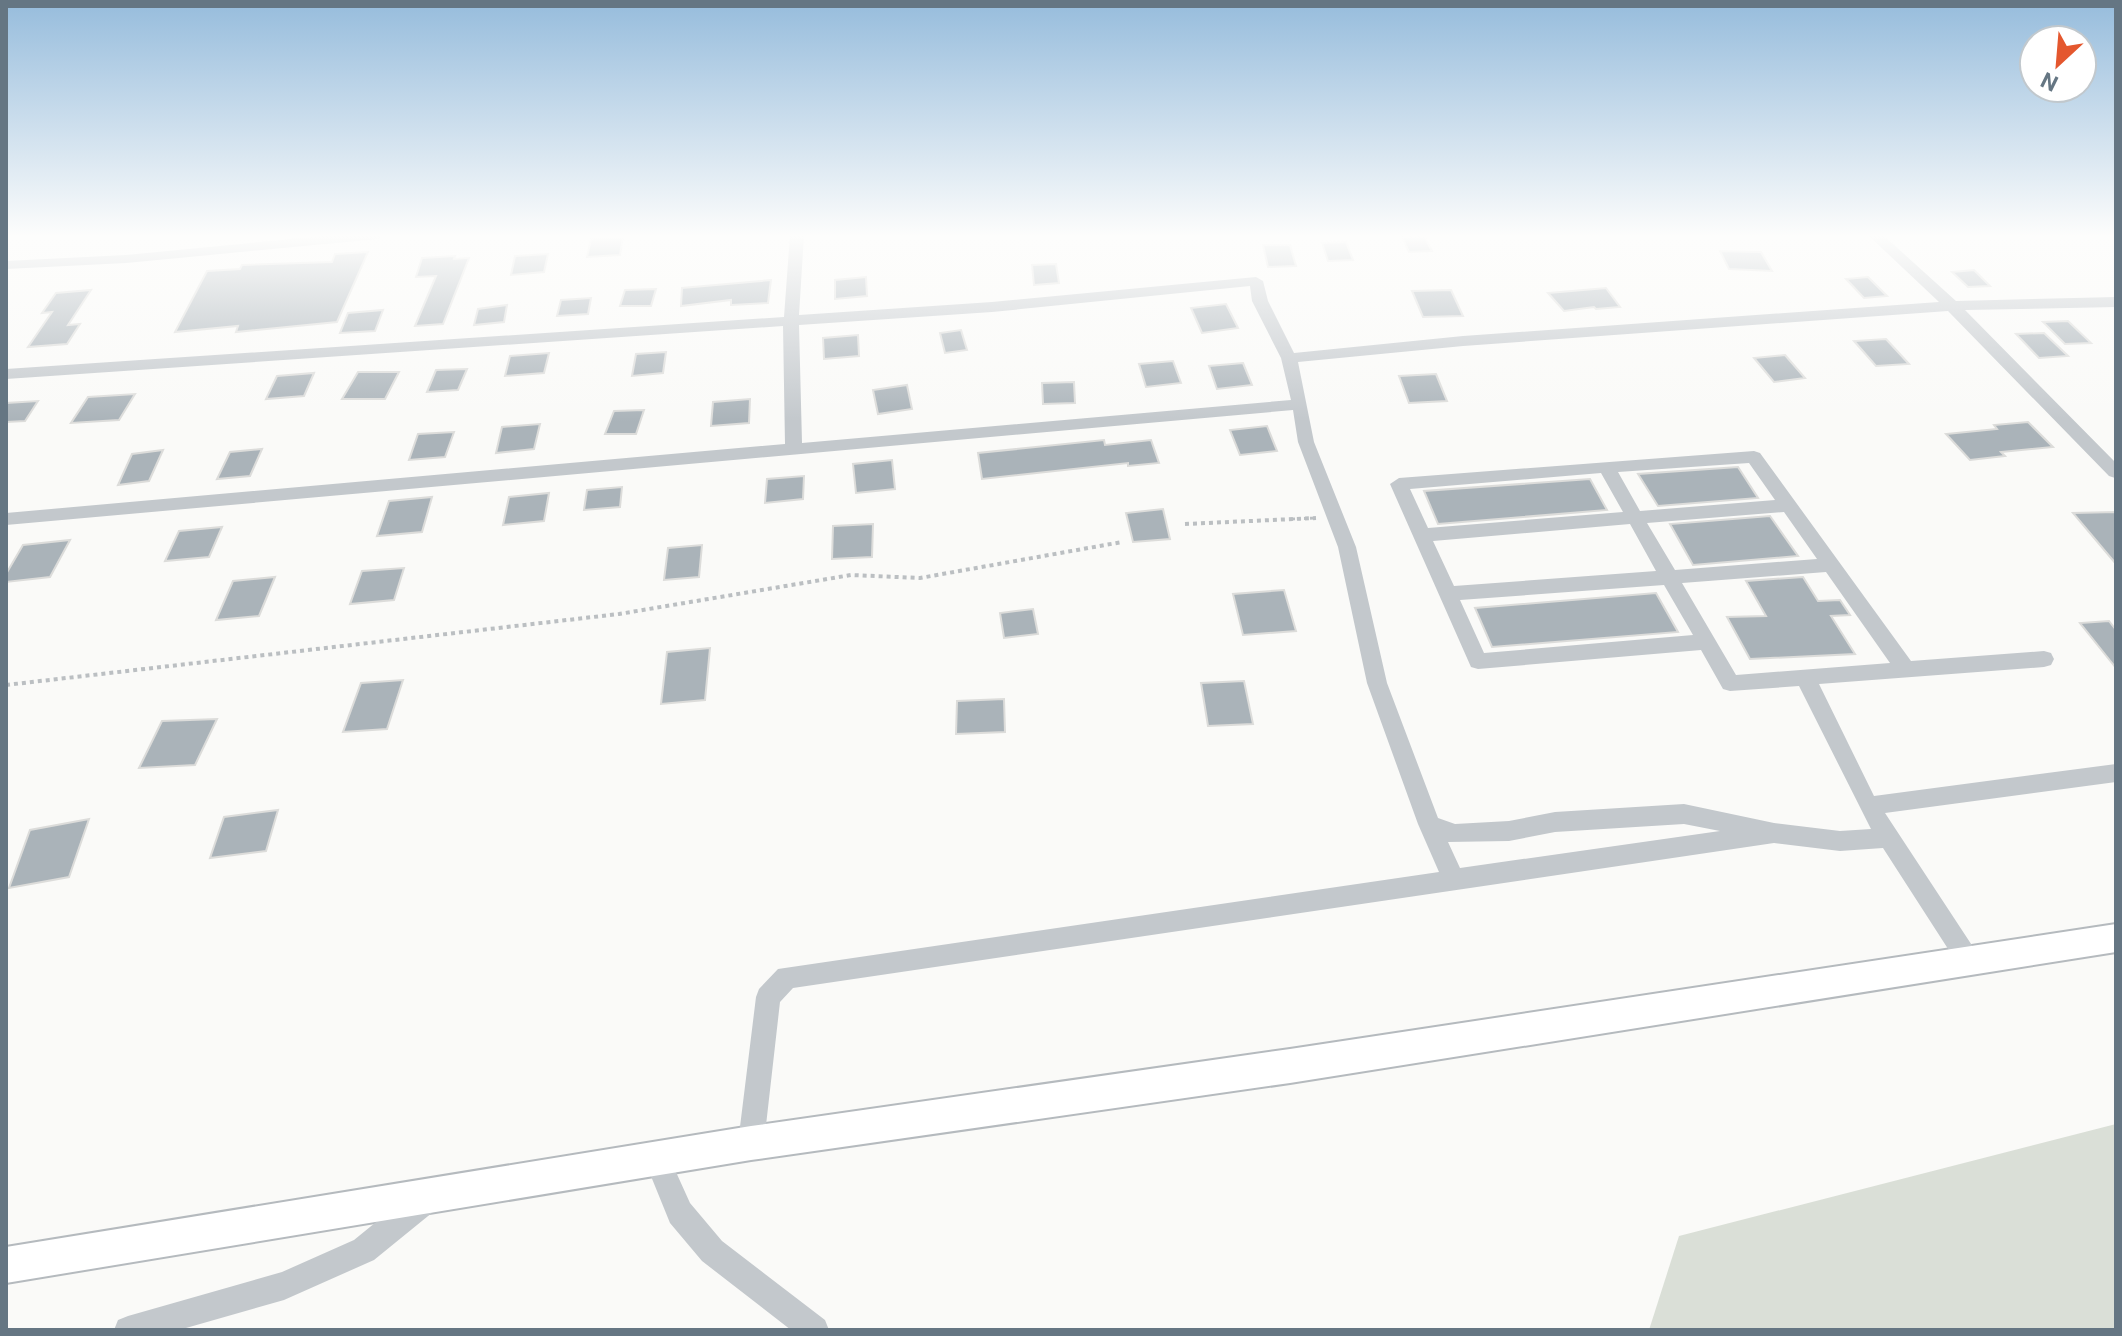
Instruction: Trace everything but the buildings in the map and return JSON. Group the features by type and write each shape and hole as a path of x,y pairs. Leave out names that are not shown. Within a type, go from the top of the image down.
{"main road":[{"path":"6,1265 751,1143 1305,1064 2116,938"}],"street":[{"path":"793,297 794,448"},
{"path":"6,374 992,307 1090,297"},
{"path":"1259,297 1289,358 1306,442 1347,547 1377,683 1429,824 1453,878"},
{"path":"1943,297 2116,472"},
{"path":"1289,358 1463,341 1952,306 2116,302"},
{"path":"6,519 1300,404"},
{"path":"1706,642 1478,661 1399,484 1754,457 1906,670"},
{"path":"1606,467 1730,683 2044,659"},
{"path":"1422,535 1789,505"},
{"path":"1448,594 1832,565"},
{"path":"1805,677 1868,806 1969,961"},
{"path":"1868,806 2116,773"},
{"path":"1429,824 1454,834 1509,831 1555,822 1684,814 1774,833 1840,841 1889,838"},
{"path":"751,1143 768,997 787,977 1774,833"},
{"path":"657,1159 680,1213 712,1251 815,1330"},
{"path":"128,1330 284,1286 364,1250 433,1195"}],"path":[{"path":"1185,524 1335,517"},
{"path":"6,685 619,614 851,575 920,578 1122,542"}],"shaded area":[{"path":"2116,1124 2116,1330 1649,1330 1679,1236"}]}
